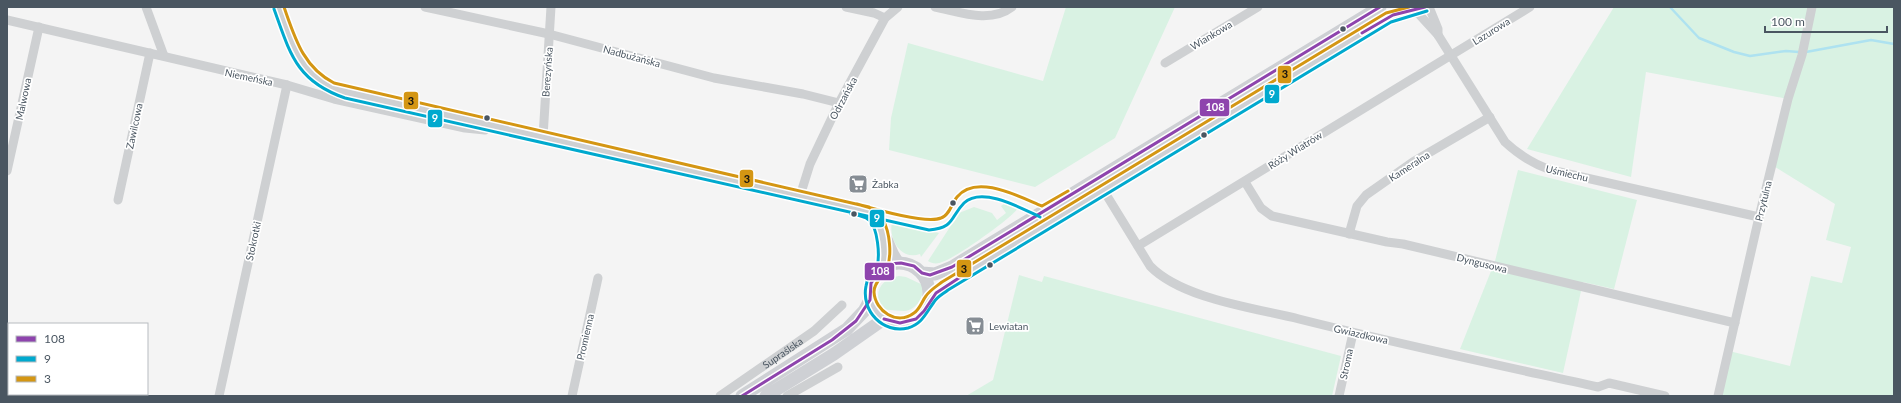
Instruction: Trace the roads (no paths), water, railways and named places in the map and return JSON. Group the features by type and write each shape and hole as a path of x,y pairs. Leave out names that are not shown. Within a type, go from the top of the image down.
{"main road":[{"path":"922,273 930,275 940,273 990,244 1380,7"},
{"path":"929,300 929,285 922,273 914,266 901,263 888,264 882,268 871,283 870,300 873,308 884,319 899,323 915,319 922,313 929,300 946,286 1389,17 1417,9"},
{"path":"742,396 847,329 856,321 870,300"},
{"path":"766,396 834,354 884,319"}],"street":[{"path":"146,7 164,56"},
{"name":"Niemeńska","path":"279,7 298,58 310,74 326,86 346,93 867,212 879,224 888,237 896,257 901,263"},
{"name":"Nadbużańska","path":"425,7 549,34 714,78 803,94 840,103"},
{"name":"Berezyńska","path":"543,137 551,7"},
{"path":"846,7 874,13 885,18"},
{"name":"Odrzańska","path":"800,196 810,164 840,103 885,18 898,7"},
{"path":"935,7 982,16 994,16 1012,7"},
{"name":"Wiankowa","path":"1165,63 1258,7"},
{"name":"Lazurowa","path":"1452,56 1530,7"},
{"name":"Przytulna","path":"1718,396 1759,217 1788,99 1802,55 1812,7"},
{"name":"Uśmiechu","path":"1417,9 1438,29 1438,35"},
{"name":"Uśmiechu","path":"1417,9 1438,35 1505,142 1515,152 1540,166 1759,217"},
{"name":"Niemeńska","path":"7,20 287,85 334,100 465,128 484,130 486,124"},
{"name":"Malwowa","path":"7,171 39,28"},
{"name":"Zawilcowa","path":"118,200 150,53"},
{"name":"Róży Wiatrów","path":"1138,246 1245,182 1314,138 1452,56"},
{"name":"Stokrotki","path":"220,396 287,85"},
{"name":"Kameralna","path":"1349,234 1357,206 1366,195 1413,162 1490,117"},
{"name":"Dyngusowa","path":"1245,182 1261,208 1272,216 1349,234 1403,244 1735,322"},
{"name":"Gwiazdkowa","path":"1104,191 1150,266 1159,275 1188,290 1213,298 1353,332 1598,388 1609,383 1632,392 1665,396"},
{"path":"879,224 884,251 882,268"},
{"name":"Promienna","path":"572,396 598,278"},
{"name":"Supraślska","path":"720,396 814,331 842,305"},
{"name":"Stroma","path":"1339,396 1353,332"},
{"path":"787,396 838,367"}],"waterway":[{"path":"1670,7 1699,38 1734,52 1750,56 1786,51 1799,52"},
{"path":"1806,52 1871,40 1894,44"}],"place":[{"name":"Żabka","path":"858,184"},
{"name":"Lewiatan","path":"975,326"}]}
